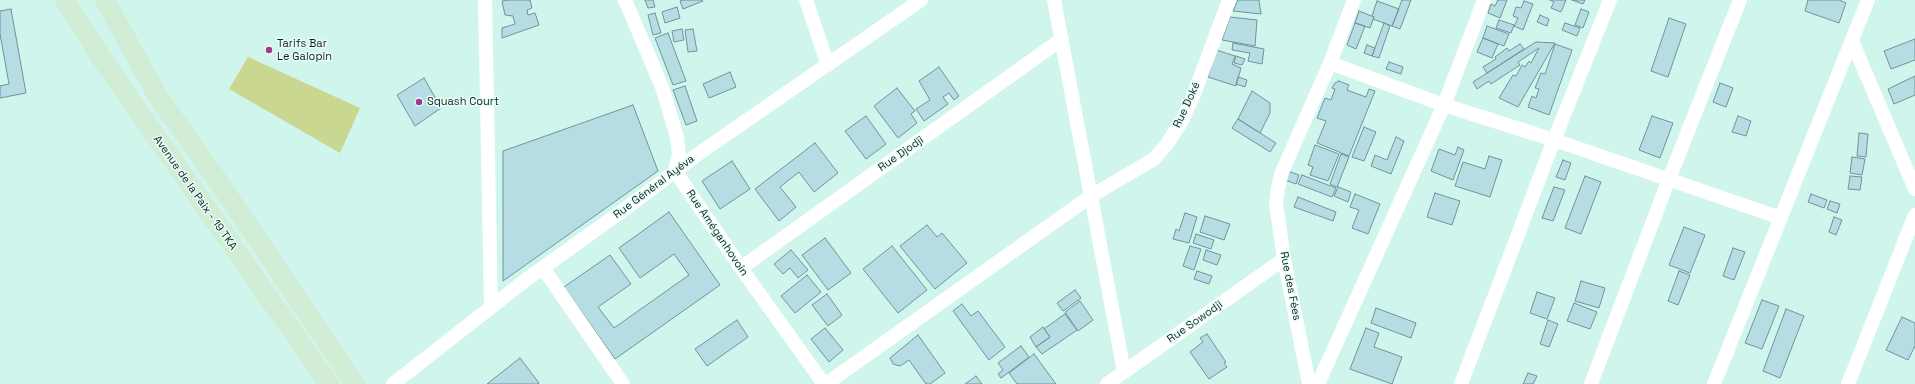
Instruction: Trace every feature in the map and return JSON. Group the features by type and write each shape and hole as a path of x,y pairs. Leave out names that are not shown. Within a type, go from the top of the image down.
{"main road":[{"name":"Avenue de la Paix - 19 TKA","path":"65,0 100,56 329,384"},
{"path":"105,0 157,95 355,384"}],"street":[{"path":"484,0 491,306"},
{"path":"625,0 662,87 677,137 679,155 675,171"},
{"path":"806,0 828,65"},
{"name":"Rue Général Ayéva","path":"393,384 491,306 701,152 921,0"},
{"path":"1054,0 1124,372"},
{"name":"Rue Doké","path":"825,384 1091,196 1154,159 1167,144 1182,121 1194,94 1228,0"},
{"name":"Rue des Fées","path":"1309,384 1284,259 1277,220 1276,203 1282,172 1330,63 1354,0"},
{"path":"1318,384 1444,105 1484,0"},
{"path":"1462,384 1554,140 1610,0"},
{"path":"1591,384 1669,179 1740,0"},
{"path":"1714,384 1868,0"},
{"name":"Rue Djodji","path":"741,268 1062,39"},
{"path":"1852,41 1915,189"},
{"path":"1330,63 1444,105 1554,140 1781,218"},
{"name":"Rue Améganhovoin","path":"675,171 741,268 825,384"},
{"path":"1848,384 1915,218"},
{"name":"Rue Sowodji","path":"1107,384 1284,259"},
{"path":"543,268 622,384"}],"green space":[{"path":"248,57 360,108 340,153 229,89"}],"building":[{"path":"530,0 532,8 527,10 528,15 535,13 539,25 502,38 502,28 515,24 513,16 505,15 502,1"},
{"path":"645,0 653,0 655,7 648,8"},
{"path":"1238,0 1259,0 1261,14 1233,11"},
{"path":"1402,0 1411,0 1400,29 1392,26"},
{"path":"1498,0 1507,0 1500,18 1488,13 1491,4 1495,6"},
{"path":"1550,0 1566,0 1561,12 1551,8 1554,2"},
{"path":"1572,0 1585,0 1583,4"},
{"path":"1808,0 1839,0 1846,3 1839,23 1805,11"},
{"path":"680,1 703,1 683,9"},
{"path":"1377,1 1399,9 1392,26 1373,19 1374,17 1372,16"},
{"path":"1524,1 1533,4 1523,30 1514,26 1518,18 1513,16 1516,7 1521,8"},
{"path":"677,7 680,18 665,23 662,12"},
{"path":"11,9 26,93 0,98 0,86 9,84 0,34 0,11"},
{"path":"1581,9 1589,12 1583,28 1575,25"},
{"path":"1359,11 1374,17 1370,28 1355,23"},
{"path":"655,13 661,33 653,35 648,15"},
{"path":"1540,15 1549,19 1547,26 1537,22"},
{"path":"1230,17 1257,20 1255,46 1222,40"},
{"path":"1669,18 1686,24 1668,77 1651,71"},
{"path":"1499,20 1514,25 1511,33 1496,28"},
{"path":"1355,23 1365,26 1356,49 1347,45"},
{"path":"1384,23 1390,26 1379,58 1372,56"},
{"path":"1565,23 1580,28 1577,36 1562,30"},
{"path":"1487,26 1509,34 1504,46 1483,38"},
{"path":"682,29 684,40 674,42 672,31"},
{"path":"693,29 697,51 688,52 685,30"},
{"path":"668,33 686,81 673,85 655,38"},
{"path":"1483,38 1498,44 1492,58 1477,52"},
{"path":"1915,39 1915,60 1891,69 1884,51"},
{"path":"1536,42 1555,43 1518,107 1499,98 1513,75 1516,76 1522,65 1525,67 1529,61 1531,63 1539,48 1518,62 1520,65 1491,84 1489,81 1477,89 1473,82"},
{"path":"1233,43 1264,49 1262,64 1248,61 1250,53 1232,50"},
{"path":"1520,44 1524,49 1487,73 1483,67 1496,59 1495,57 1507,48 1509,51"},
{"path":"1555,44 1572,50 1549,115 1528,107 1532,96 1536,98 1539,89 1535,88 1541,73 1545,74"},
{"path":"1367,45 1375,48 1372,56 1364,53"},
{"path":"1216,50 1235,56 1232,64 1241,68 1236,86 1208,77"},
{"path":"1236,56 1245,59 1242,65 1234,63"},
{"path":"1389,62 1403,67 1401,74 1386,69"},
{"path":"939,67 959,96 954,100 949,93 943,97 948,104 924,121 916,109 930,100 919,81"},
{"path":"730,72 736,87 709,98 703,84"},
{"path":"1915,76 1915,95 1894,104 1888,89"},
{"path":"1238,77 1247,80 1245,87 1236,84"},
{"name":"Squash Court","path":"424,78 441,108 415,126 397,95"},
{"path":"1339,81 1349,85 1347,90 1366,97 1369,89 1375,91 1349,156 1317,143 1326,121 1317,118 1325,98 1331,100 1335,89 1332,88 1335,83"},
{"path":"1720,83 1733,88 1726,107 1713,102"},
{"path":"685,86 697,121 686,125 673,90"},
{"path":"897,88 915,111 911,114 917,123 898,138 874,106"},
{"path":"1252,91 1270,103 1270,113 1260,133 1238,119"},
{"path":"633,105 658,171 503,281 503,151"},
{"path":"866,116 886,144 866,159 845,131"},
{"path":"1652,116 1673,123 1660,158 1639,150"},
{"path":"1738,116 1751,121 1746,136 1732,132"},
{"path":"1238,119 1276,143 1270,152 1232,128"},
{"path":"1364,127 1376,132 1364,161 1352,157"},
{"path":"1859,133 1868,134 1866,157 1857,156"},
{"path":"1396,137 1404,141 1391,174 1371,166 1375,155 1387,160"},
{"path":"815,143 838,173 814,192 799,172 780,187 796,207 779,221 755,189"},
{"path":"1315,145 1339,154 1328,181 1310,175 1313,167 1308,165"},
{"path":"1458,147 1464,150 1453,180 1431,171 1439,149 1455,155"},
{"path":"1341,154 1349,157 1337,187 1330,184"},
{"path":"1489,156 1502,160 1490,197 1455,186 1463,162 1485,169"},
{"path":"1852,157 1865,159 1862,175 1850,173"},
{"path":"1563,160 1571,163 1565,180 1556,177"},
{"path":"732,161 750,189 720,209 702,181"},
{"path":"1288,171 1299,175 1296,184 1285,180"},
{"path":"1302,175 1336,188 1332,197 1298,184"},
{"path":"1585,176 1601,182 1581,234 1565,228"},
{"path":"1850,176 1862,177 1860,190 1848,189"},
{"path":"1338,187 1351,192 1348,202 1334,196"},
{"path":"1554,187 1565,190 1553,221 1542,218"},
{"path":"1435,193 1460,201 1452,225 1427,217"},
{"path":"1355,194 1380,204 1368,234 1352,228 1359,210 1350,207"},
{"path":"1811,194 1827,200 1824,208 1808,202"},
{"path":"1298,197 1336,212 1333,221 1294,207"},
{"path":"1830,201 1840,204 1837,213 1827,209"},
{"path":"669,212 720,285 615,359 564,287 610,255 631,284 598,307 614,328 689,275 674,254 640,278 619,248"},
{"path":"1185,213 1197,217 1189,243 1173,239 1176,229 1179,231"},
{"path":"1205,216 1230,224 1224,240 1200,232"},
{"path":"1834,217 1842,220 1836,235 1829,232"},
{"path":"927,225 937,237 942,233 967,263 935,289 900,246"},
{"path":"1684,227 1705,235 1690,273 1669,265"},
{"path":"1196,234 1214,240 1211,249 1193,243"},
{"path":"825,238 851,273 828,290 802,255"},
{"path":"892,246 927,290 898,313 863,269"},
{"path":"1190,246 1201,249 1194,270 1183,266"},
{"path":"1733,248 1745,252 1734,280 1723,276"},
{"path":"791,250 808,270 798,278 790,268 783,274 774,264"},
{"path":"1206,250 1221,255 1217,265 1203,260"},
{"path":"1197,271 1212,276 1209,284 1194,279"},
{"path":"1679,271 1690,275 1678,305 1668,301"},
{"path":"807,275 821,292 795,313 781,296"},
{"path":"1581,281 1605,288 1599,308 1575,301"},
{"path":"1075,290 1081,298 1063,311 1057,303"},
{"path":"1537,292 1555,298 1547,319 1530,313"},
{"path":"827,294 842,315 828,326 812,305"},
{"path":"1762,300 1779,306 1762,349 1745,343"},
{"path":"1080,301 1093,320 1078,331 1065,312"},
{"path":"1574,303 1597,312 1590,329 1567,321"},
{"path":"962,304 971,316 978,311 1005,347 989,360 953,311"},
{"path":"1376,308 1416,323 1411,338 1371,323"},
{"path":"1786,309 1804,316 1780,378 1763,371"},
{"path":"1065,314 1077,330 1042,354 1036,347 1050,337 1044,329"},
{"path":"1902,317 1915,323 1915,346 1908,360 1886,350"},
{"path":"737,320 748,337 707,366 695,349"},
{"path":"1548,320 1558,324 1549,347 1540,344"},
{"path":"1043,327 1050,337 1036,347 1030,337"},
{"path":"825,328 843,350 829,362 811,339"},
{"path":"1366,328 1379,333 1374,347 1402,357 1392,384 1350,369"},
{"path":"1207,334 1226,362 1224,363 1227,367 1209,379 1190,352 1203,342 1200,338"},
{"path":"918,335 945,373 930,384 926,384 909,360 900,366 893,364 890,358"},
{"path":"1021,346 1029,357 1001,378 998,374 1003,370 998,363"},
{"path":"1034,354 1056,384 1017,384 1009,373"},
{"path":"520,358 539,383 538,384 487,384"},
{"path":"1528,373 1537,376 1533,384 1523,384"},
{"path":"976,376 982,384 965,384"}],"place":[{"name":"Tarifs Bar Le Galopin","path":"269,50"},
{"name":"Squash Court","path":"419,102"}]}
